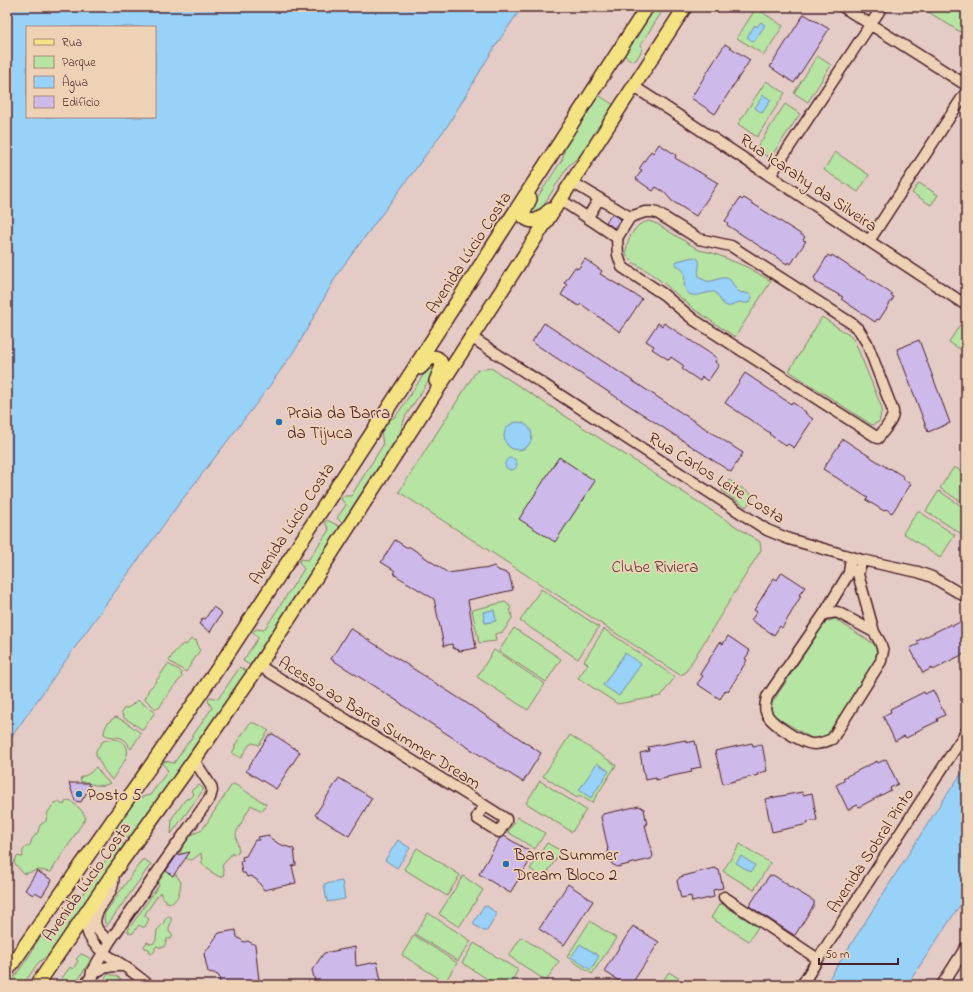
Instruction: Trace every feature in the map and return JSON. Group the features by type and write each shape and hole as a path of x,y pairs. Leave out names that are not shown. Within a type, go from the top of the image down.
{"main road":[{"name":"Avenida Lúcio Costa","path":"7,971 227,655 647,7"},
{"name":"Avenida Lúcio Costa","path":"37,985 114,872 194,760 258,665 685,7"},
{"path":"551,156 524,212 524,217 533,222 538,220 559,202"},
{"path":"398,393 431,357 437,357 440,360 442,366 419,417"},
{"path":"7,976 19,954"}],"street":[{"path":"843,7 966,85"},
{"path":"770,176 882,7"},
{"name":"Rua Icarahy da Silveira","path":"633,86 966,305"},
{"path":"869,241 966,92"},
{"path":"572,182 630,217"},
{"path":"588,217 599,199"},
{"path":"559,202 588,217 617,238"},
{"path":"645,212 657,213 699,239 732,246 851,323 860,330 867,343 893,411 892,419 878,438 694,320 663,294 622,267 618,255 617,238 630,217 645,212"},
{"name":"Rua Carlos Leite Costa","path":"471,337 767,530 789,539 851,557 918,572 932,577 966,597"},
{"path":"851,557 849,573 824,614 767,696 765,706 766,714 774,723 806,742 815,744 823,743 832,739 881,661 883,651 874,632 858,574 862,560"},
{"path":"824,614 837,612 874,632"},
{"name":"Acesso ao Barra Summer Dream","path":"258,665 484,805"},
{"name":"Avenida Sobral Pinto","path":"802,985 966,732"},
{"path":"88,981 92,971 110,941 211,794 210,786 194,760"},
{"path":"110,941 96,929 95,920 113,886 114,872"},
{"path":"724,897 818,960"},
{"path":"87,912 86,925 95,946 103,953 125,966 149,985"},
{"path":"942,985 966,947"},
{"path":"88,981 103,968 108,966 125,966"}],"green space":[{"path":"655,7 665,7 641,44 642,50 636,60 632,61 624,55"},
{"path":"966,7 966,27 962,33 922,8"},
{"path":"756,8 783,26 764,55 737,38"},
{"path":"817,56 831,65 808,102 794,93"},
{"path":"766,81 785,93 757,137 738,124"},
{"path":"598,95 614,106 582,154 568,166 538,214 534,216 529,213 529,210 562,160 566,144"},
{"path":"785,104 800,114 770,158 756,149"},
{"path":"835,152 869,175 858,192 824,170"},
{"path":"919,183 938,195 931,205 912,193"},
{"path":"649,221 657,224 699,250 713,253 747,267 771,281 735,337 695,310 667,286 634,263 626,255 631,235 639,225"},
{"path":"822,317 849,335 855,342 882,408 879,422 872,425 789,371"},
{"path":"961,323 966,326 966,353 949,342"},
{"path":"433,363 437,368 405,417 400,433 342,523 337,518 346,505 341,499 343,496 351,496 383,445 381,431 387,422 396,416 430,365"},
{"name":"Clube Riviera","path":"491,368 760,542 761,550 685,673 680,675 399,492 477,370"},
{"path":"954,467 966,474 966,505 940,488"},
{"path":"729,480 754,496 746,507 722,491"},
{"path":"939,491 966,509 966,537 926,511"},
{"path":"918,511 955,535 940,558 903,533"},
{"path":"327,520 339,526 339,529 250,665 243,661 258,638 253,632 256,629 264,630 304,569 299,562 301,559 308,560 329,530 325,522"},
{"path":"541,589 599,627 578,659 520,621"},
{"path":"505,602 510,606 512,618 503,632 495,634 496,641 479,643 472,610"},
{"path":"835,619 877,646 876,659 827,736 813,739 771,714 772,703 825,622"},
{"path":"514,628 561,659 546,682 499,651"},
{"path":"604,629 675,677 661,696 618,704 578,678 588,664 584,661"},
{"path":"191,639 197,641 198,648 200,650 186,672 169,661 173,654 183,644 186,645"},
{"path":"494,650 545,684 528,710 477,677"},
{"path":"168,664 179,670 182,677 170,691 159,708 156,709 145,699 149,689"},
{"path":"240,667 246,672 130,840 115,829 135,800 150,795 168,771 163,764 165,761 174,763 212,708 208,701 210,697 218,699"},
{"path":"137,700 155,712 143,730 123,717 122,714 124,709"},
{"path":"116,717 141,733 131,749 125,740 104,734 107,724"},
{"path":"250,723 258,724 269,731 259,745 253,743 249,745 241,758 232,753 235,745"},
{"path":"570,735 616,765 592,803 579,795 577,798 543,776"},
{"path":"115,739 122,741 126,745 127,754 125,760 112,780 104,770 96,755 96,750 103,741"},
{"path":"96,767 110,783 98,785 82,782 80,780 81,777"},
{"path":"540,781 586,810 572,832 526,803"},
{"path":"234,784 266,804 262,811 251,805 236,834 239,851 233,855 232,853 222,866 224,873 223,876 220,877 211,872 211,870 206,868 202,863 201,853 194,859 190,860 181,855 181,848 187,838 202,830 231,786"},
{"path":"199,785 204,789 171,834 172,818 186,799 191,798 194,794 191,791"},
{"path":"70,800 81,810 86,818 51,872 39,870 24,874 14,863 16,858 18,856 23,857 24,850 30,845 32,839 38,832 40,825 46,821 48,812 55,803 58,802 64,805 65,802"},
{"path":"518,817 545,833 535,849 508,832"},
{"path":"119,841 126,846 51,953 38,963 23,985 9,985 31,953 34,943 41,934 55,932 73,907 68,900 70,897 79,899"},
{"path":"547,843 561,851 544,878 530,869"},
{"path":"740,844 770,863 754,890 723,871"},
{"path":"417,848 460,875 447,896 404,869"},
{"path":"142,860 145,860 151,864 106,927 104,918 105,913"},
{"path":"164,867 173,871 181,882 178,896 172,903 166,902 160,892 145,914 145,916 149,919 145,927 139,925 132,934 128,932 159,885 157,881"},
{"path":"463,876 483,890 459,927 439,914"},
{"path":"720,903 758,927 749,941 711,918"},
{"path":"428,913 471,941 458,961 415,934"},
{"path":"168,916 171,918 169,932 172,934 172,937 171,939 167,939 164,947 157,946 155,951 150,953 149,949 145,948 144,946 147,942 151,944 154,943 156,940 157,930"},
{"path":"590,921 616,938 592,974 567,957"},
{"path":"414,935 457,963 445,982 402,955"},
{"path":"521,937 559,961 546,981 509,956"},
{"path":"474,943 518,970 509,985 497,985 462,963"},
{"path":"81,954 91,959 75,985 57,985 70,967 73,969 78,961 76,959"},
{"path":"669,972 689,985 660,985"},
{"path":"108,974 121,979 117,985 102,985"}],"water":[{"path":"7,7 522,7 494,48 448,125 338,273 297,347 263,395 178,505 7,743"},
{"path":"761,22 765,25 754,42 747,37 755,25 757,27"},
{"path":"763,95 771,100 762,113 755,108"},
{"path":"693,257 699,260 698,273 702,279 706,281 713,281 722,278 729,279 738,291 747,293 752,297 750,302 739,302 728,306 723,304 715,292 693,295 687,292 684,285 685,275 683,271 675,264 677,261"},
{"path":"518,422 528,426 532,436 528,446 518,450 508,446 504,436 508,426"},
{"path":"511,458 515,460 517,464 515,468 511,470 507,468 505,464 507,460"},
{"path":"494,610 496,621 485,623 483,612"},
{"path":"625,653 641,664 619,696 603,685"},
{"path":"597,763 609,771 591,798 579,790"},
{"path":"966,767 966,896 907,985 825,985 939,806"},
{"path":"398,840 410,848 397,868 385,860"},
{"path":"741,856 755,865 751,872 736,863"},
{"path":"342,881 345,899 327,902 324,884"},
{"path":"487,906 496,913 496,916 487,931 484,931 474,925 474,922 483,907"},
{"path":"580,944 599,956 591,970 571,957"}],"building":[{"path":"804,14 829,29 794,83 770,67"},
{"path":"725,44 750,60 715,114 691,98"},
{"path":"659,144 676,155 675,158 718,183 696,216 672,201 664,192 656,187 653,191 636,179 642,170 639,169 651,151 653,153"},
{"path":"740,198 742,200 744,198 805,237 803,240 806,241 791,264 788,262 787,264 727,225 728,223 725,221"},
{"path":"612,214 621,219 614,228 606,222"},
{"path":"828,255 831,257 832,255 892,294 891,296 894,297 879,320 877,319 875,322 841,299 843,297 815,282 816,280 814,278"},
{"path":"585,259 602,271 600,274 642,299 620,332 581,304 579,306 561,295 567,285 564,283 575,267 578,269"},
{"path":"544,323 743,453 731,472 532,342"},
{"path":"658,323 662,326 664,323 717,358 715,362 719,365 708,381 702,377 700,381 682,369 684,366 671,357 669,360 652,349 654,346 646,341"},
{"path":"919,340 950,423 928,432 897,349"},
{"path":"745,373 791,404 792,402 813,419 794,448 788,444 786,446 769,434 770,433 725,403"},
{"path":"843,439 904,477 903,479 911,484 892,513 886,509 884,511 866,500 868,498 823,469"},
{"path":"559,457 595,481 555,542 519,519"},
{"path":"395,540 406,547 410,547 448,573 482,568 485,569 494,566 498,570 509,574 513,590 468,600 476,648 460,651 453,648 452,644 444,646 434,599 395,575 394,570 381,562"},
{"path":"782,572 805,587 799,595 801,596 782,628 780,626 774,635 751,620 757,612 754,610 774,578 777,580"},
{"path":"213,607 222,613 210,632 199,624 203,618 205,619"},
{"path":"960,622 966,633 966,653 933,670 932,668 923,673 910,648 919,644 917,641 951,624 952,626"},
{"path":"350,628 541,753 523,782 331,659"},
{"path":"728,636 750,651 745,659 747,660 734,682 720,699 697,684 703,676 700,674 720,642 723,644"},
{"path":"933,690 945,715 937,719 938,721 915,732 916,733 906,738 904,736 895,741 883,716 891,712 890,709 924,692 925,694"},
{"path":"273,734 300,752 276,789 246,771 269,735"},
{"path":"686,740 686,743 695,741 701,767 691,769 692,772 667,778 645,780 640,753 649,751 648,747"},
{"path":"752,743 753,746 762,744 767,771 758,773 758,775 723,784 715,751"},
{"path":"886,759 898,784 890,788 891,790 859,807 857,805 848,810 836,785 844,781 843,778 877,761 878,763"},
{"path":"339,778 372,798 349,836 315,815"},
{"name":"Posto 5","path":"69,783 88,783 90,787 81,802 75,801"},
{"path":"802,792 803,795 812,793 817,820 807,822 808,824 772,832 765,799"},
{"path":"639,806 644,809 647,825 645,825 653,856 651,859 617,867 612,864 607,849 601,817 603,814"},
{"path":"269,835 269,837 279,844 294,849 296,865 292,866 296,883 264,890 257,880 251,876 247,877 245,873 242,873 240,861 243,861 242,857 246,856 255,840 259,840 258,837"},
{"name":"Barra Summer Dream Bloco 2","path":"504,836 534,854 510,893 479,874 500,838"},
{"path":"190,852 173,876 166,871 177,855"},
{"path":"714,868 719,870 723,888 713,890 714,897 692,902 691,896 681,898 677,881 680,877"},
{"path":"37,871 52,880 42,896 35,892 33,895 25,890"},
{"path":"773,875 814,901 814,905 795,935 749,906 769,876"},
{"path":"568,884 593,901 564,945 539,929"},
{"path":"633,926 659,942 631,985 625,985 604,971"},
{"path":"236,930 237,937 244,942 248,941 255,945 259,980 226,985 220,983 219,976 208,972 204,954 219,933"},
{"path":"355,947 356,966 377,962 382,985 316,985 312,970 324,953"}],"place":[{"name":"Praia da Barra da Tijuca","path":"279,422"},
{"name":"Posto 5","path":"79,794"},
{"name":"Barra Summer Dream Bloco 2","path":"506,864"}]}
